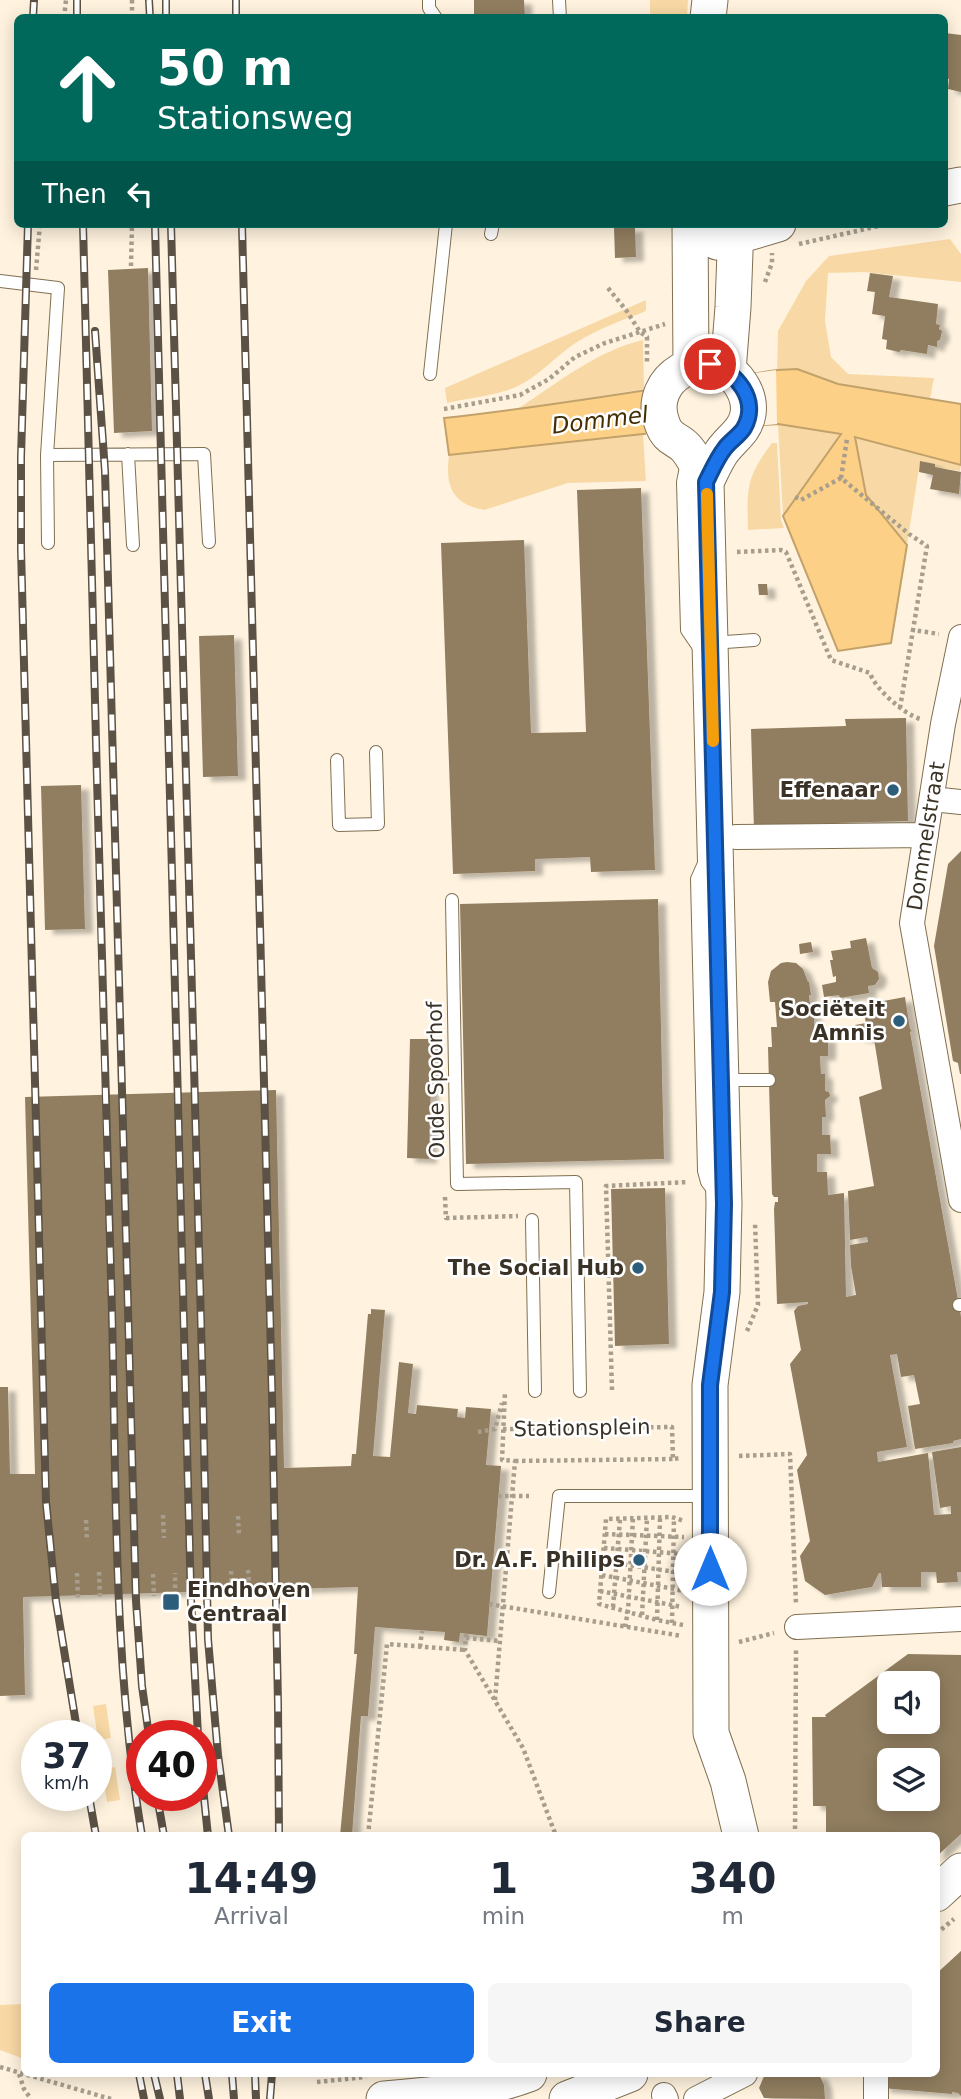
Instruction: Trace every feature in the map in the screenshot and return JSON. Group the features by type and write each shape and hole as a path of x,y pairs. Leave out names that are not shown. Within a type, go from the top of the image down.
{"street":[{"path":"706,482 662,425 659,415 690,238 736,230 783,243"},
{"path":"731,373 736,230"},
{"path":"668,372 710,364 731,373 743,386 748,399 744,428 722,451 706,482 711,655 735,838 715,1193 722,1292 710,1385 710,1496 698,1632 711,1733 728,1782 740,1832"},
{"name":"Dommelstraat","path":"955,636 912,923 959,1173 961,1200"},
{"path":"932,799 961,802"},
{"path":"735,838 926,835"},
{"path":"797,1627 961,1619"},
{"path":"940,1890 961,1871"},
{"path":"384,2099 480,2087 516,2077"},
{"path":"567,2099 622,2077"},
{"path":"696,2099 739,2077"},
{"path":"876,2077 876,2099"}],"lane":[{"path":"430,374 446,228"},
{"path":"0,281 58,288 47,455 48,543"},
{"path":"679,444 683,482 687,630 711,655 754,640"},
{"path":"128,454 133,545"},
{"path":"47,455 204,454 209,542"},
{"path":"337,760 339,825 378,824 376,752"},
{"path":"715,1193 704,1171 697,879 735,838"},
{"name":"Oude Spoorhof","path":"452,900 457,1184 576,1182 580,1391"},
{"path":"721,1080 769,1080"},
{"path":"532,1220 535,1391"},
{"path":"549,1592 559,1496 710,1496"}],"path":[{"path":"36,270 40,228"},
{"path":"131,266 132,228"},
{"path":"772,263 783,243 866,228"},
{"path":"608,288 640,332 647,337 668,372"},
{"path":"444,409 520,395 549,379 575,357 605,343 660,325"},
{"path":"841,478 847,439"},
{"path":"795,497 801,500 841,478"},
{"path":"841,478 927,546 900,708"},
{"path":"729,552 786,552 831,660 870,673 872,680 900,708 916,718 943,724"},
{"path":"913,630 955,636"},
{"path":"612,1390 606,1186 715,1193"},
{"path":"478,1432 495,1429 505,1392 502,1460 515,1461 495,1700"},
{"name":"Stationsplein","path":"503,1429 672,1427 673,1459"},
{"name":"Stationsplein","path":"515,1461 710,1458"},
{"path":"498,1496 529,1496"},
{"path":"163,1514 164,1538"},
{"path":"238,1516 239,1536"},
{"path":"625,1627 633,1518"},
{"path":"642,1615 647,1518"},
{"path":"657,1620 660,1518"},
{"path":"672,1623 674,1518"},
{"path":"689,1527 681,1519 674,1518 606,1519 599,1604 738,1642 797,1627"},
{"path":"612,1608 620,1519"},
{"path":"86,1520 87,1541"},
{"path":"604,1548 689,1555 689,1537 605,1534"},
{"path":"603,1561 681,1573"},
{"path":"248,1570 250,1592"},
{"path":"231,1571 232,1593"},
{"path":"99,1572 100,1598"},
{"path":"77,1573 78,1599"},
{"path":"175,1573 175,1595"},
{"path":"153,1574 154,1596"},
{"path":"602,1575 688,1592"},
{"path":"600,1591 688,1609 688,1583"},
{"path":"489,1604 625,1627 698,1632"},
{"path":"421,1647 422,1630"},
{"path":"500,1641 466,1636 465,1650 523,1748 554,1832"},
{"path":"368,1832 387,1644 465,1650"},
{"path":"940,1930 961,1912"},
{"path":"0,2067 19,2074 31,2099"},
{"path":"30,2077 111,2099"}],"shaded area":[{"path":"650,0 688,0 687,14 650,14"},
{"path":"950,239 961,254 961,282 864,272 828,273 825,321 831,357 848,374 934,378 930,399 838,384 797,369 777,370 778,331 806,281 829,256"},
{"path":"646,300 646,311 577,342 516,387 491,395 447,403 445,388"},
{"path":"643,340 644,389 516,410 593,360"},
{"path":"778,424 842,434 783,516"},
{"path":"643,434 646,481 568,483 484,510 458,498 448,476 449,455"},
{"path":"855,437 961,465 960,471 920,462 907,545 866,495"},
{"path":"772,443 777,443 781,520 784,528 748,530 750,484 757,465"},
{"path":"106,1704 108,1720 95,1720 93,1706"},
{"path":"115,1767 120,1800 112,1801 112,1768"},
{"path":"21,2004 21,2058 0,2050 0,2005"}],"water":[{"name":"Dommel","path":"797,369 838,384 961,404 961,465 855,437 866,495 907,545 891,643 838,651 783,516 841,434 778,424 643,434 449,455 444,418"}],"pier":[{"path":"776,370 777,424 646,437 645,388"}],"building":[{"path":"474,0 524,0 525,14 474,14"},
{"path":"948,33 961,35 961,92 948,89"},
{"path":"614,228 635,228 636,257 615,258"},
{"path":"148,268 152,431 114,433 108,270"},
{"path":"870,273 893,276 889,297 938,304 936,324 940,325 939,329 942,331 937,347 928,345 927,354 886,349 887,340 882,339 885,316 872,314 875,292 867,291"},
{"path":"920,461 961,472 959,494 930,489 933,475 919,472"},
{"path":"641,488 655,870 591,872 590,857 535,859 535,871 453,874 441,543 524,540 531,733 586,732 577,490"},
{"path":"758,584 767,584 768,595 759,595"},
{"path":"234,635 238,776 203,777 199,636"},
{"path":"906,718 908,821 799,824 800,830 754,831 751,729 846,726 845,719"},
{"path":"81,785 85,929 45,930 41,786"},
{"path":"961,851 960,1074 958,1063 953,1061 934,946 948,864"},
{"path":"658,899 664,1159 466,1164 460,904"},
{"path":"866,938 872,968 878,972 879,979 875,985 868,986 869,993 840,998 839,995 824,997 822,985 836,982 830,960 833,960 831,951 851,948 850,941"},
{"path":"811,942 813,952 800,954 799,944"},
{"path":"787,962 796,963 803,969 809,982 814,1037 828,1037 828,1056 820,1056 821,1074 825,1074 825,1091 829,1092 830,1096 825,1100 826,1117 822,1117 822,1135 830,1135 831,1154 817,1154 817,1172 827,1172 828,1195 844,1193 846,1297 856,1295 850,1245 868,1242 867,1237 850,1240 848,1191 874,1186 859,1097 882,1089 874,1039 857,1037 855,1025 866,1023 864,1014 869,1013 867,1004 905,997 961,1317 961,1439 953,1443 915,1449 908,1406 920,1404 914,1375 901,1377 897,1354 890,1355 907,1447 877,1452 878,1462 928,1453 934,1515 951,1514 951,1506 940,1508 932,1452 961,1447 961,1572 957,1572 958,1582 937,1583 936,1572 921,1572 921,1587 882,1587 879,1573 872,1587 825,1595 805,1581 800,1556 810,1541 797,1470 807,1455 790,1364 801,1350 794,1311 808,1302 777,1304 774,1209 778,1197 772,1194 768,1047 772,1047 771,1027 777,1027 775,1002 770,1002 768,982 771,971"},
{"path":"410,1039 432,1039 429,1159 407,1158"},
{"path":"276,1090 284,1468 351,1466 352,1454 356,1454 368,1314 371,1314 371,1309 385,1310 373,1456 390,1457 399,1362 413,1364 408,1413 416,1414 417,1405 458,1409 457,1417 465,1418 466,1407 491,1409 486,1465 501,1466 487,1636 460,1633 459,1642 444,1640 445,1632 375,1627 368,1716 361,1716 352,1832 340,1832 357,1654 354,1654 358,1587 23,1597 25,1695 0,1696 0,1387 8,1387 10,1474 35,1474 25,1097"},
{"path":"665,1188 669,1344 615,1346 611,1189"},
{"path":"908,1654 961,1655 961,1834 940,1853 940,1832 826,1832 826,1806 813,1806 812,1717 826,1717 825,1715 877,1677 877,1734 940,1734 940,1671 885,1671"},
{"path":"961,1951 961,2096 952,2092 882,2088 883,2077 940,2077 940,1970"},
{"path":"764,2077 820,2077 825,2099 764,2098 759,2088"}],"railway":[{"path":"33,14 34,0"},
{"path":"77,0 77,14"},
{"path":"149,0 150,14"},
{"path":"166,0 166,14"},
{"path":"236,0 236,14"},
{"path":"28,228 21,549 46,1502 56,1601 75,1720"},
{"path":"83,228 117,1557 125,1697 141,1832"},
{"path":"155,228 191,1600 197,1720"},
{"path":"171,228 208,1639 218,1755 228,1832"},
{"path":"242,228 272,1395 279,1832"},
{"path":"95,331 105,471 136,1601 147,1720"},
{"path":"92,1811 95,1832"},
{"path":"160,1811 163,1832"},
{"path":"205,1811 208,1832"},
{"path":"140,2077 144,2099"},
{"path":"155,2077 160,2099"},
{"path":"177,2077 180,2099"},
{"path":"205,2077 209,2099"},
{"path":"232,2077 234,2099"},
{"path":"255,2077 256,2099"},
{"path":"270,2099 272,2077"}],"slow traffic":[{"path":"707,494 713,741"}],"place":[{"name":"Effenaar","path":"893,790"},
{"name":"Sociëteit Amnis","path":"899,1021"},
{"name":"The Social Hub","path":"638,1268"},
{"name":"Dr. A.F. Philips","path":"639,1560"},
{"name":"Eindhoven Centraal","path":"171,1602"}],"route":[{"path":"710,364 734,375 743,386 748,399 748,413 744,428 722,451 706,482 724,1204 722,1292 710,1385 710,1569"}]}
